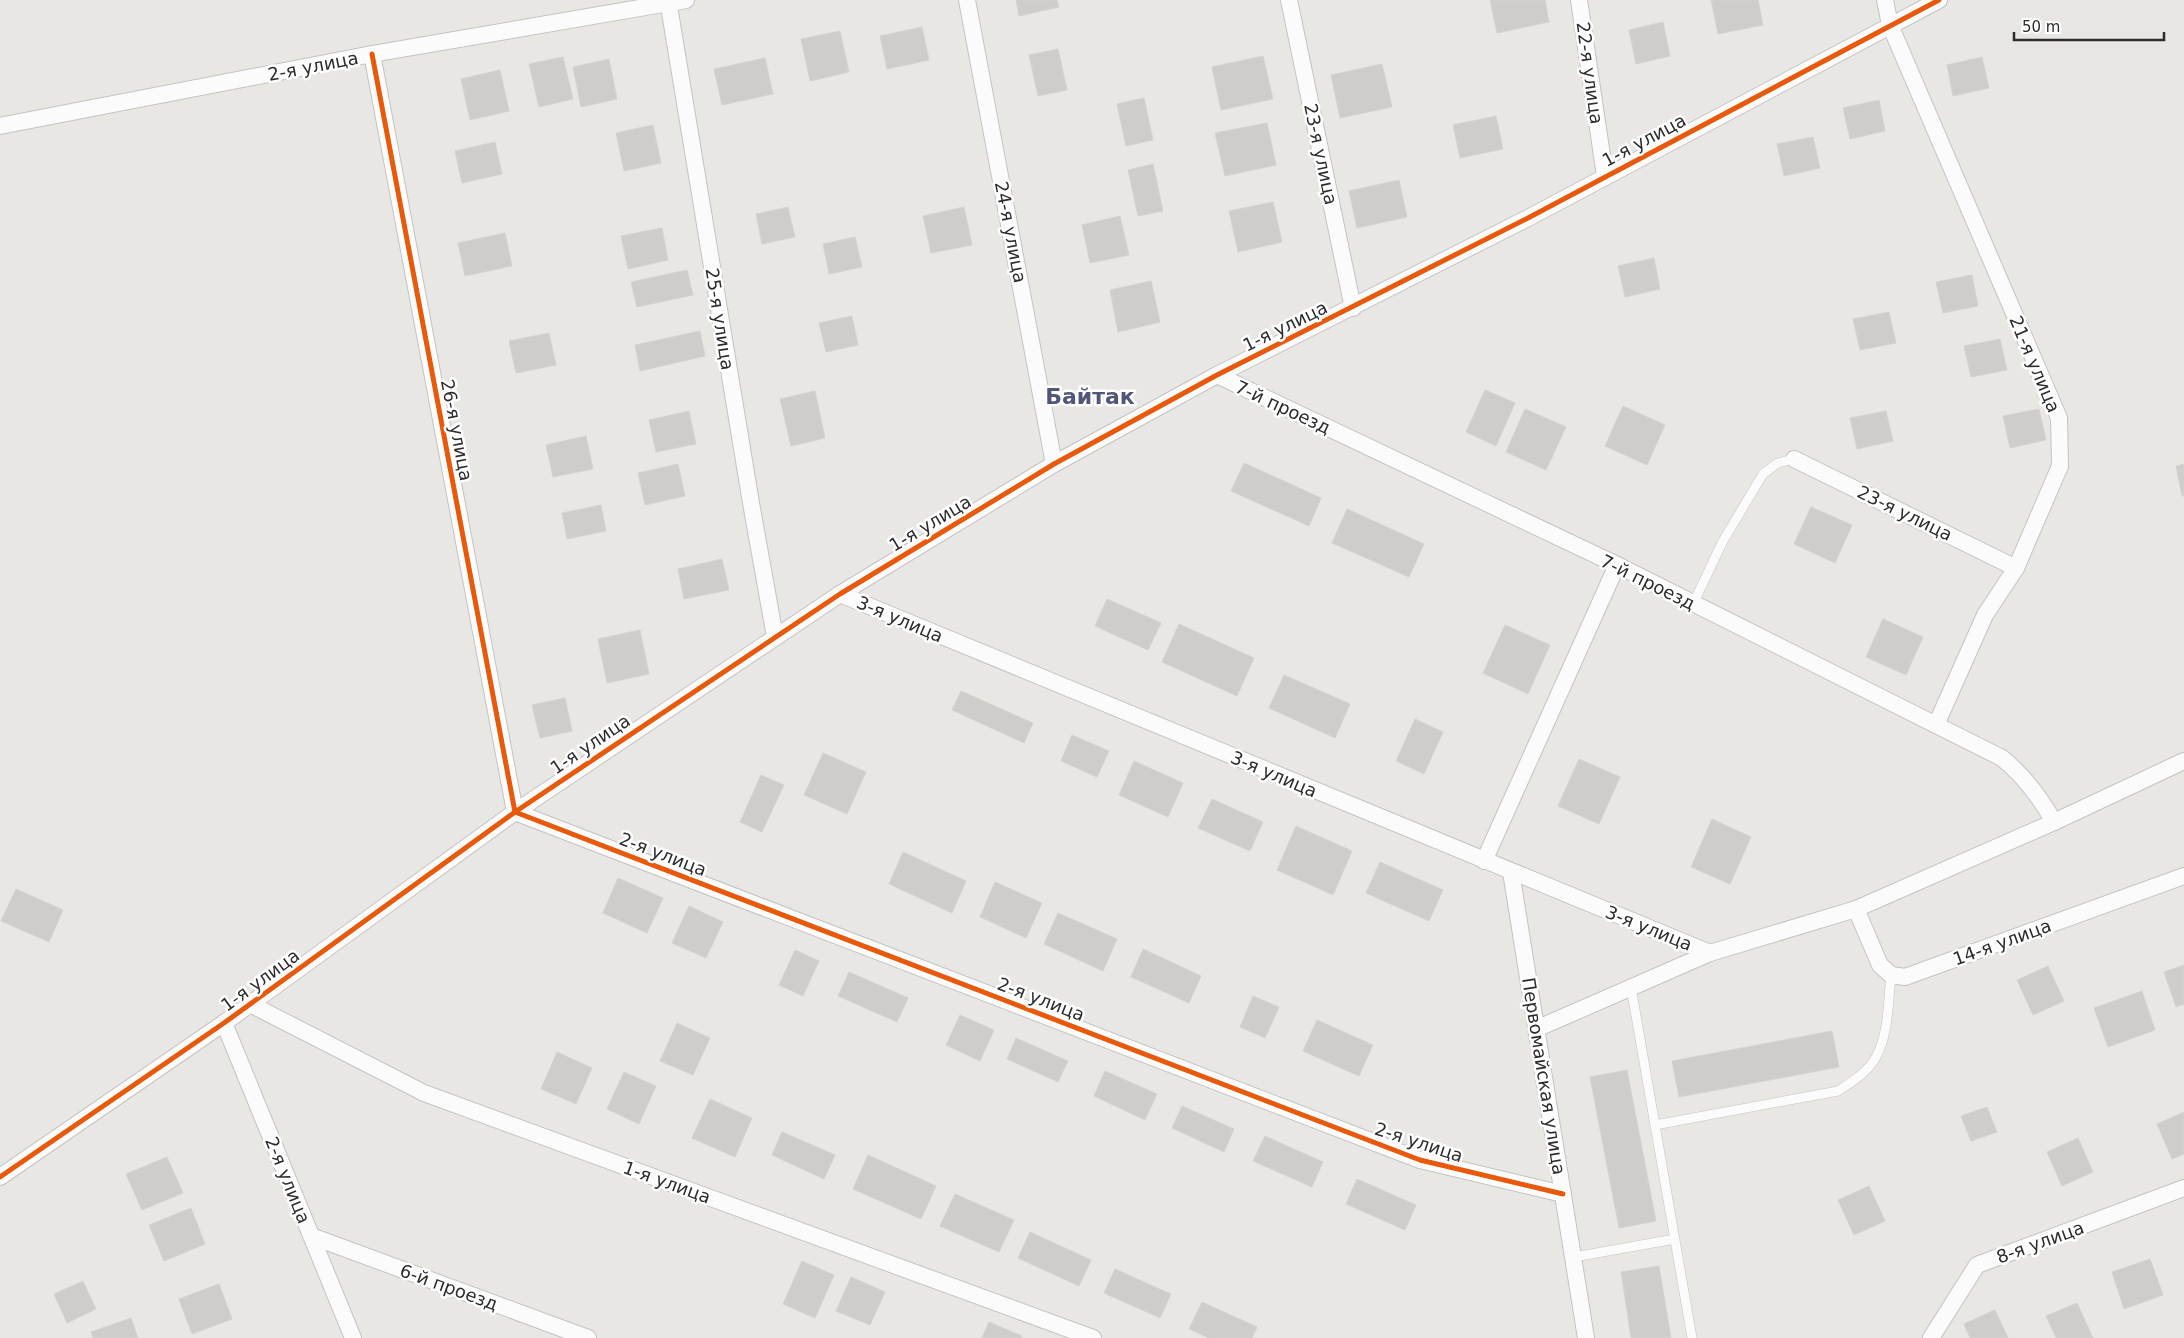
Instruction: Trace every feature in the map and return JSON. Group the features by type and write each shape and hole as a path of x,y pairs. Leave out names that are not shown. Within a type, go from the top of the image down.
{"street":[{"name":"2-я улица","path":"0,126 372,54 668,1 686,0"},
{"name":"24-я улица","path":"967,0 1054,464"},
{"name":"23-я улица","path":"1289,0 1353,308"},
{"name":"22-я улица","path":"1579,0 1605,176"},
{"name":"21-я улица","path":"1886,0 1890,25 2059,418 2060,466 2016,568 1985,615 1936,725"},
{"name":"1-я улица","path":"0,1177 224,1023 515,812 840,594 1054,464 1217,375 1353,308 1939,0"},
{"name":"25-я улица","path":"668,1 750,503 775,637"},
{"name":"26-я улица","path":"372,54 515,812"},
{"name":"7-й проезд","path":"1217,375 1617,566 2002,758 2021,774 2041,798 2054,822"},
{"name":"23-я улица","path":"1794,459 2016,568"},
{"path":"1484,861 1617,566"},
{"name":"3-я улица","path":"840,594 1710,953"},
{"path":"1536,1029 1710,953 1856,909 2054,822 2184,762"},
{"name":"2-я улица","path":"515,812 1420,1160 1563,1194"},
{"name":"Первомайская улица","path":"1511,872 1586,1338"},
{"name":"14-я улица","path":"1891,975 1905,977 2184,876"},
{"path":"1856,909 1880,965 1891,975"},
{"name":"1-я улица","path":"250,1004 424,1093 1093,1338"},
{"name":"2-я улица","path":"224,1023 353,1338"},
{"name":"8-я улица","path":"1931,1338 1977,1265 2184,1188"},
{"name":"6-й проезд","path":"311,1236 588,1338"}],"lane":[{"path":"1692,604 1723,541 1763,474 1778,463 1794,459"},
{"path":"1655,1125 1838,1090 1845,1086 1858,1077 1876,1058 1886,1027 1891,975"},
{"path":"1631,988 1692,1338"},
{"path":"1574,1257 1675,1239"}],"building":[{"path":"1016,0 1057,0 1059,7 1019,16"},
{"path":"1490,0 1545,0 1549,22 1497,33"},
{"path":"1711,0 1758,0 1763,25 1718,34"},
{"path":"1663,22 1670,56 1636,64 1629,30"},
{"path":"922,27 929,60 887,69 880,36"},
{"path":"840,31 849,72 810,81 801,39"},
{"path":"1058,49 1067,90 1038,96 1029,55"},
{"path":"1263,56 1273,99 1221,110 1212,67"},
{"path":"563,57 573,99 539,107 529,64"},
{"path":"1982,57 1989,88 1953,96 1947,65"},
{"path":"765,58 773,94 722,105 714,69"},
{"path":"609,59 617,99 581,107 573,67"},
{"path":"1382,64 1392,107 1340,118 1331,75"},
{"path":"500,70 509,111 470,120 461,79"},
{"path":"1144,98 1153,140 1126,146 1117,104"},
{"path":"1879,100 1885,131 1850,139 1843,108"},
{"path":"1496,116 1503,149 1460,158 1453,125"},
{"path":"1267,123 1276,165 1225,176 1215,133"},
{"path":"653,125 661,163 624,171 616,133"},
{"path":"1813,137 1820,168 1784,176 1777,144"},
{"path":"495,142 502,174 462,183 455,151"},
{"path":"1153,164 1163,211 1138,216 1128,170"},
{"path":"1399,180 1407,217 1357,228 1349,191"},
{"path":"1273,202 1282,242 1238,252 1229,211"},
{"path":"788,207 795,237 762,244 756,214"},
{"path":"964,207 972,245 931,253 923,216"},
{"path":"1120,216 1129,255 1090,263 1082,225"},
{"path":"662,228 668,260 628,269 621,236"},
{"path":"505,233 512,266 465,276 458,243"},
{"path":"855,237 862,267 829,274 823,244"},
{"path":"1654,258 1660,289 1625,297 1618,266"},
{"path":"687,270 693,295 637,307 631,282"},
{"path":"1972,275 1978,306 1943,313 1936,282"},
{"path":"1151,281 1160,322 1118,332 1110,290"},
{"path":"1889,312 1896,343 1860,350 1853,319"},
{"path":"852,316 858,345 826,352 819,323"},
{"path":"700,331 705,356 640,371 635,345"},
{"path":"549,333 556,365 516,373 509,341"},
{"path":"2000,339 2007,370 1971,377 1964,346"},
{"path":"1485,390 1515,403 1496,446 1466,432"},
{"path":"815,391 825,438 791,446 780,399"},
{"path":"1623,406 1665,425 1647,465 1605,446"},
{"path":"1525,409 1566,427 1546,470 1506,452"},
{"path":"2039,409 2046,440 2010,448 2003,416"},
{"path":"689,411 696,444 656,452 649,420"},
{"path":"1886,411 1893,441 1857,449 1850,418"},
{"path":"586,436 593,469 553,477 546,445"},
{"path":"1244,463 1321,498 1309,526 1231,491"},
{"path":"678,464 685,496 645,505 638,473"},
{"path":"2184,464 2184,496 2182,496 2176,466"},
{"path":"601,505 606,531 567,539 562,513"},
{"path":"1811,507 1852,525 1835,563 1794,544"},
{"path":"1347,509 1424,544 1409,577 1332,543"},
{"path":"722,559 729,590 684,599 678,569"},
{"path":"1107,599 1161,623 1148,650 1095,626"},
{"path":"1883,619 1923,637 1906,675 1866,657"},
{"path":"1179,624 1254,658 1237,696 1162,662"},
{"path":"1505,625 1550,645 1528,694 1483,673"},
{"path":"640,630 649,674 607,683 598,639"},
{"path":"1284,675 1350,704 1335,738 1269,708"},
{"path":"961,691 1033,723 1024,743 952,710"},
{"path":"565,698 572,731 540,738 532,705"},
{"path":"1415,719 1443,732 1424,774 1396,761"},
{"path":"1072,735 1109,751 1097,777 1061,761"},
{"path":"823,753 866,772 847,814 804,795"},
{"path":"1579,759 1620,777 1599,824 1558,806"},
{"path":"1134,761 1183,783 1168,817 1119,795"},
{"path":"761,775 784,785 762,832 740,822"},
{"path":"1212,799 1263,822 1250,851 1198,828"},
{"path":"1712,819 1751,837 1730,884 1691,867"},
{"path":"1296,826 1352,851 1333,895 1277,870"},
{"path":"903,852 966,881 952,913 889,884"},
{"path":"1380,862 1443,890 1429,921 1366,893"},
{"path":"618,878 663,898 647,933 603,913"},
{"path":"995,882 1042,903 1026,938 980,917"},
{"path":"16,889 63,910 49,942 1,921"},
{"path":"689,906 723,922 706,958 672,943"},
{"path":"1058,913 1117,939 1103,971 1044,944"},
{"path":"1143,949 1201,976 1189,1003 1131,977"},
{"path":"795,950 819,961 803,996 779,985"},
{"path":"2184,965 2184,1004 2176,1007 2164,972"},
{"path":"2048,966 2064,1001 2033,1015 2017,980"},
{"path":"849,972 908,998 897,1022 838,996"},
{"path":"2142,991 2155,1030 2108,1047 2094,1008"},
{"path":"1253,996 1279,1007 1265,1038 1240,1027"},
{"path":"960,1015 994,1030 980,1061 946,1045"},
{"path":"1317,1020 1373,1045 1359,1076 1303,1051"},
{"path":"677,1023 710,1038 693,1075 660,1061"},
{"path":"1832,1031 1839,1067 1679,1097 1672,1061"},
{"path":"1016,1038 1068,1061 1058,1082 1007,1059"},
{"path":"557,1052 592,1068 576,1104 541,1089"},
{"path":"1627,1070 1656,1221 1619,1228 1590,1077"},
{"path":"1105,1071 1157,1094 1145,1120 1094,1096"},
{"path":"624,1072 656,1086 639,1124 607,1109"},
{"path":"710,1099 752,1118 735,1157 692,1138"},
{"path":"1182,1106 1234,1129 1224,1152 1172,1128"},
{"path":"1987,1107 1997,1132 1971,1141 1961,1116"},
{"path":"2184,1112 2184,1154 2172,1159 2157,1124"},
{"path":"782,1132 835,1155 824,1179 772,1155"},
{"path":"1265,1136 1323,1162 1312,1187 1253,1161"},
{"path":"2078,1138 2093,1172 2062,1186 2047,1152"},
{"path":"868,1155 936,1186 921,1219 853,1189"},
{"path":"167,1157 183,1193 142,1210 126,1174"},
{"path":"1357,1179 1416,1205 1405,1230 1346,1204"},
{"path":"1869,1186 1885,1221 1854,1235 1838,1200"},
{"path":"955,1194 1014,1220 999,1252 940,1226"},
{"path":"191,1208 205,1244 164,1261 149,1225"},
{"path":"1030,1232 1091,1260 1079,1286 1018,1258"},
{"path":"2150,1259 2163,1295 2124,1309 2112,1272"},
{"path":"802,1261 834,1275 815,1318 783,1304"},
{"path":"1659,1266 1671,1338 1631,1338 1621,1272"},
{"path":"1115,1269 1171,1294 1160,1318 1104,1293"},
{"path":"851,1277 885,1292 870,1325 836,1311"},
{"path":"83,1281 96,1309 67,1323 54,1294"},
{"path":"219,1284 232,1319 192,1334 179,1299"},
{"path":"1202,1302 1257,1327 1252,1338 1209,1338 1189,1329"},
{"path":"2077,1303 2093,1338 2056,1338 2046,1316"},
{"path":"1995,1310 2008,1338 1970,1338 1964,1324"},
{"path":"131,1318 138,1338 93,1338 91,1332"},
{"path":"989,1322 1022,1336 1021,1338 982,1338"}],"cycle path":[{"path":"0,1177 224,1023 515,812 840,594 1054,464 1217,375 1528,218 1939,0"},
{"path":"372,54 515,812 1420,1160 1563,1194"}],"district":[{"name":"Байтак","path":"1090,396"}]}
